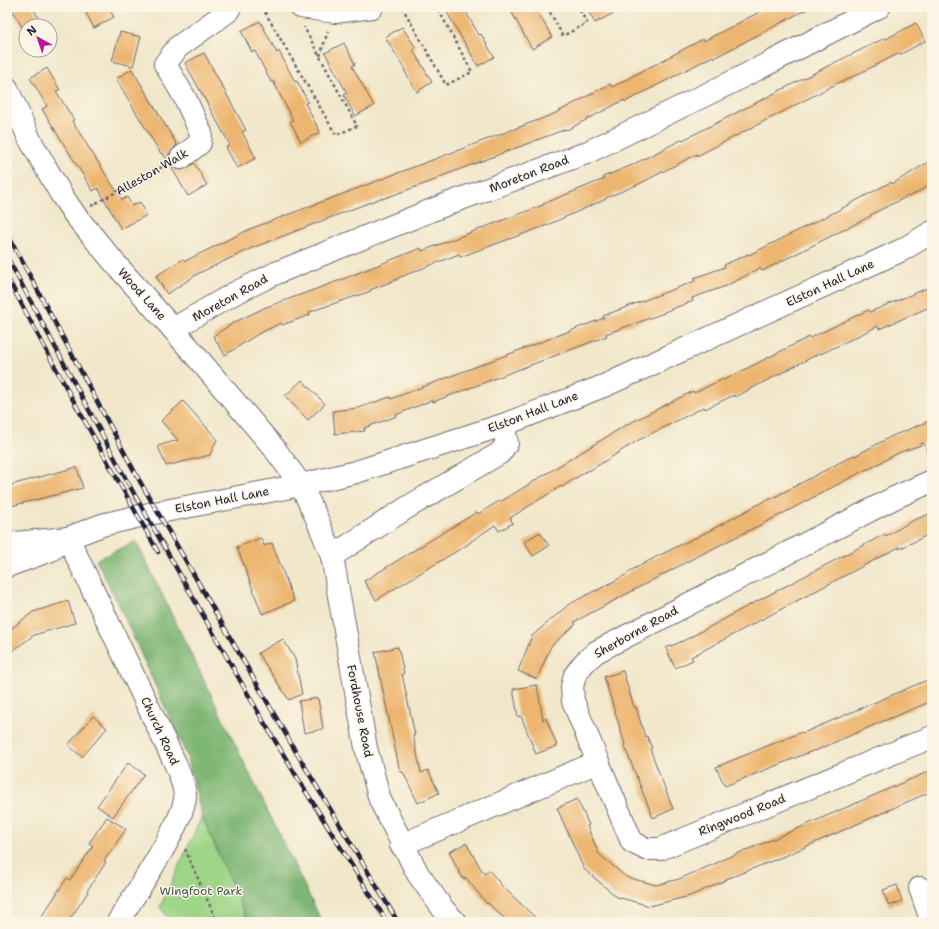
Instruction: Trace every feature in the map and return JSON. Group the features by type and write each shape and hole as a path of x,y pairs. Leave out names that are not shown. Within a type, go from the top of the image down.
{"street":[{"name":"Alleston Walk","path":"181,158 200,143 201,133 185,98 165,64 178,47 227,12 230,7"},
{"path":"301,14 335,12 372,7"},
{"name":"Moreton Road","path":"174,329 233,294 276,272 447,204 586,153 732,82 879,7"},
{"name":"Wood Lane","path":"7,88 30,140 61,194 75,215 113,261 174,329 274,448 301,485"},
{"name":"Elston Hall Lane","path":"68,538 102,525 144,515 301,485 356,472 504,425 606,385 902,250 932,232"},
{"name":"Elston Hall Lane","path":"902,250 932,241"},
{"path":"332,556 500,453 507,443 504,425"},
{"name":"Sherborne Road","path":"598,762 573,701 572,687 575,675 584,663 596,652 887,501 932,480"},
{"name":"Fordhouse Road","path":"301,485 332,556 366,748 380,800 401,844 421,879 443,909 455,922"},
{"path":"7,546 15,543 68,538"},
{"path":"7,566 51,550 68,538"},
{"name":"Church Road","path":"68,538 181,778 185,796 181,815 175,828 118,922"},
{"name":"Ringwood Road","path":"598,762 632,842 646,849 660,849 932,737"},
{"path":"401,844 598,762"},
{"path":"918,888 932,922"}],"path":[{"path":"262,7 336,135 357,126 319,56 301,14"},
{"path":"402,7 446,85 472,72 437,7"},
{"path":"547,7 563,36 587,23 578,7"},
{"path":"319,56 335,12"},
{"name":"Alleston Walk","path":"75,215 181,158"},
{"path":"175,828 217,922"}],"green space":[{"path":"136,541 322,922 248,922 202,816 187,756 119,605 96,560"},
{"name":"Wingfoot Park","path":"202,816 248,922 171,922 160,907"}],"building":[{"path":"10,7 32,7 39,18 18,18 18,20"},
{"path":"83,7 108,7 114,17 94,28"},
{"path":"444,7 463,7 494,57 478,66"},
{"path":"518,7 535,7 552,37 532,49 511,11"},
{"path":"586,7 625,7 595,23"},
{"path":"769,7 811,7 714,58 713,56 625,102 624,100 567,130 566,129 437,178 438,179 382,199 381,198 252,248 199,273 167,294 156,276 183,259 185,261 250,229 554,114 610,84 612,87 703,39 704,41"},
{"path":"260,21 277,53 279,51 295,82 297,81 308,102 305,103 320,132 301,142 290,121 293,120 273,81 271,82 255,51 252,52 241,31"},
{"path":"916,23 925,41 901,54 900,53 842,81 697,156 697,154 606,199 545,226 460,257 459,254 398,278 370,290 371,291 309,312 310,315 282,325 281,323 258,334 225,355 213,336 235,322 264,308 421,248 422,251 543,205 604,179 603,177 630,166 683,140"},
{"path":"402,27 416,48 413,50 432,82 417,92 385,37"},
{"path":"120,32 141,37 133,66 112,61"},
{"path":"344,43 355,64 352,66 374,106 355,116 344,95 347,93 325,53"},
{"path":"204,53 246,130 242,132 256,158 237,168 226,147 230,145 185,63"},
{"path":"47,68 60,90 56,91 74,120 72,121 122,200 127,197 132,206 140,202 147,215 121,229 98,188 93,191 42,109 47,106 30,78"},
{"path":"132,69 177,145 169,154 171,165 176,169 182,170 194,163 207,185 188,196 163,153 161,154 116,79"},
{"path":"932,160 932,184 762,271 760,268 726,286 692,298 693,301 606,334 607,336 433,402 432,400 396,415 397,416 364,428 365,431 335,434 333,411 358,408 390,397 391,399 604,318 603,316 695,281 694,278 725,267 724,265 748,254 749,255 891,182 892,184"},
{"path":"932,286 932,306 879,329 878,326 821,354 820,353 735,397 734,395 705,409 704,407 637,441 510,518 513,523 499,531 495,525 470,543 376,600 364,581 477,512 478,514 499,501 500,502 626,425 693,391 694,393 723,379 724,380 809,337 810,338 868,310 870,312"},
{"path":"302,380 325,404 308,420 285,396"},
{"path":"183,401 217,439 210,455 166,466 158,446 178,440 161,421"},
{"path":"932,420 932,461 930,461 924,443 900,452 694,558 574,622 576,624 551,646 537,679 518,671 532,636 568,605 658,556 854,455 855,456 892,436"},
{"path":"77,467 83,488 7,507 7,486"},
{"path":"932,513 932,533 899,549 899,547 691,657 693,660 675,668 666,648 683,641 885,534 886,536 914,520"},
{"path":"540,532 549,546 533,556 524,542"},
{"path":"261,538 264,546 272,543 294,601 262,614 237,547"},
{"path":"68,601 75,623 34,635 7,655 7,632 33,612"},
{"path":"283,639 295,659 302,694 289,700 258,653"},
{"path":"398,647 404,673 402,674 415,735 413,735 421,773 428,770 439,793 418,803 403,772 400,772 375,652"},
{"path":"623,671 634,707 636,707 645,737 647,736 652,748 650,749 673,809 653,818 624,745 625,744 604,677"},
{"path":"932,678 932,701 815,751 725,786 716,767 802,732 803,733"},
{"path":"537,685 543,720 546,718 557,746 536,754 521,716 518,717 513,689"},
{"path":"318,698 323,729 304,733 299,701"},
{"path":"93,716 107,728 82,757 68,745"},
{"path":"128,763 144,774 113,817 97,806"},
{"path":"932,770 932,791 690,896 650,906 617,897 584,869 557,808 577,799 589,825 587,826 599,854 626,877 656,885 679,879"},
{"path":"107,817 126,829 104,861 106,862 87,891 88,892 68,922 38,922 67,878 70,880 93,846 89,843"},
{"path":"466,843 484,874 489,870 502,886 540,922 508,922 488,903 487,904 466,878 463,879 449,852"},
{"path":"897,885 902,901 889,906 883,890"}],"railway":[{"path":"7,233 138,478 296,752 398,922"},
{"path":"7,257 128,483 262,719 387,922"},
{"path":"7,277 68,391 158,552"}]}
